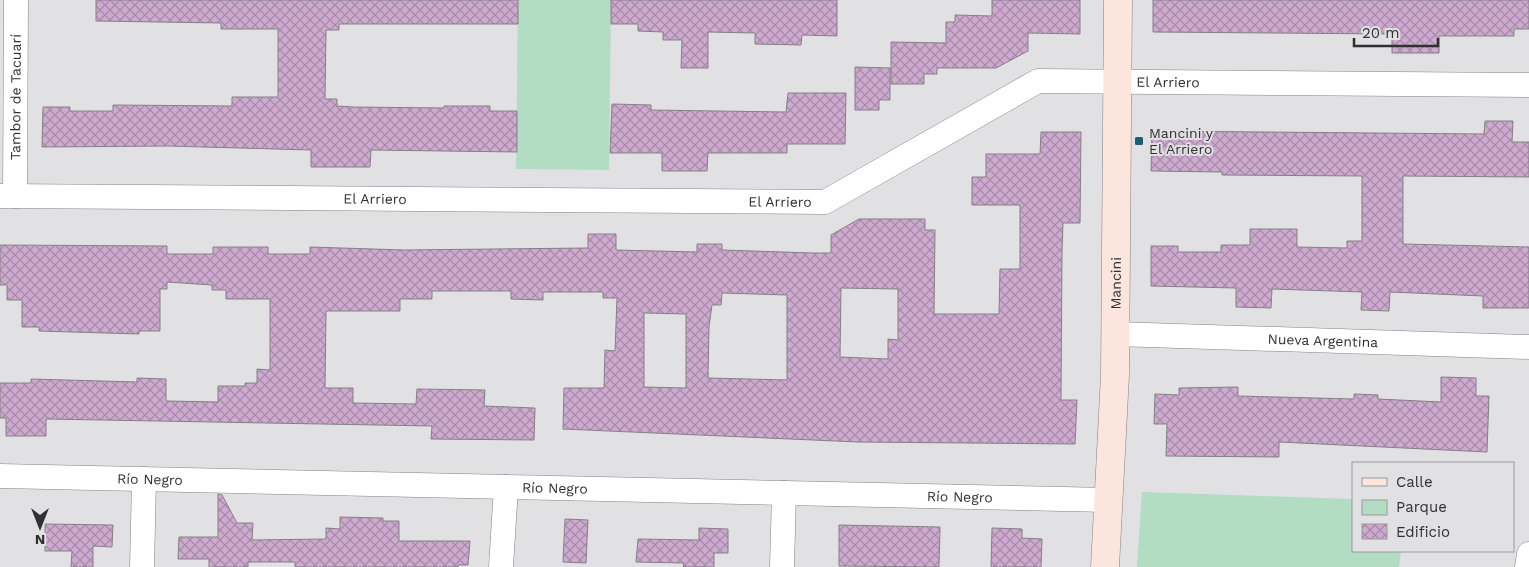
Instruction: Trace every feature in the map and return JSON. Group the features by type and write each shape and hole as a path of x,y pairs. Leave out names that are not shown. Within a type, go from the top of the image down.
{"street":[{"name":"Tambor de Tacuarí","path":"7,196 16,0"},
{"name":"Mancini","path":"1105,567 1115,334 1118,0"},
{"name":"El Arriero","path":"7,196 825,202 1038,81 1529,85"},
{"name":"Nueva Argentina","path":"1115,334 1529,348"},
{"name":"Río Negro","path":"0,476 1109,500"},
{"path":"142,567 144,479"},
{"path":"501,567 506,487"},
{"path":"782,567 784,493"},
{"path":"1527,567 1529,554"}],"green space":[{"path":"518,0 611,0 609,170 516,169"},
{"path":"1142,492 1352,499 1352,552 1401,552 1399,567 1137,567"}],"building":[{"path":"96,0 518,0 518,24 339,24 339,30 326,30 325,99 337,99 337,106 353,107 444,108 444,106 490,106 490,111 517,111 517,152 371,150 370,167 311,167 311,150 168,146 42,147 43,107 70,107 70,111 113,111 113,105 232,106 232,97 278,97 278,29 221,29 221,23 96,21"},
{"path":"611,0 837,0 837,36 802,35 801,45 755,44 755,33 708,32 708,68 681,68 682,40 663,40 663,32 638,31 638,24 611,24"},
{"path":"992,0 1080,0 1080,34 1028,33 1028,51 996,68 937,68 937,74 924,74 924,84 891,84 891,42 946,43 946,22 955,22 955,15 992,16"},
{"path":"1153,0 1529,0 1529,29 1514,29 1514,36 1439,36 1439,53 1392,53 1392,34 1153,32"},
{"path":"855,67 890,68 890,100 879,100 879,110 855,110"},
{"path":"788,93 846,93 845,144 787,144 787,153 708,153 707,171 662,171 662,153 610,153 612,104 651,105 651,110 786,112"},
{"path":"1485,121 1513,121 1512,142 1529,142 1529,177 1403,176 1403,244 1529,247 1529,308 1483,308 1483,296 1390,292 1389,311 1361,310 1362,292 1272,289 1271,308 1236,307 1236,288 1151,286 1151,246 1178,246 1178,252 1221,252 1221,245 1250,245 1250,229 1297,229 1297,247 1347,248 1347,241 1362,241 1362,176 1222,175 1222,172 1151,171 1152,131 1484,134"},
{"path":"1041,132 1081,132 1080,223 1063,223 1062,252 1061,400 1077,400 1075,444 858,442 563,429 564,388 604,388 605,350 615,351 617,298 603,298 603,292 543,292 543,300 511,299 511,291 432,291 432,299 400,299 400,311 326,311 325,388 353,388 353,403 416,404 417,389 485,390 484,406 535,408 534,440 431,439 432,426 46,419 46,436 6,436 6,418 0,418 0,383 31,383 31,379 137,382 137,378 166,379 166,401 218,402 218,386 245,386 245,383 257,383 257,369 270,370 270,299 226,299 226,290 212,290 212,285 167,282 167,289 160,289 160,331 139,331 139,334 39,331 39,327 22,327 22,300 7,300 7,285 0,285 0,245 167,246 167,254 213,254 213,247 268,247 268,254 310,254 310,247 404,250 588,248 588,234 616,234 616,250 697,252 697,244 722,244 722,250 831,253 831,235 859,219 925,219 925,230 935,230 934,314 999,314 1000,269 1020,269 1020,205 972,205 972,177 986,177 986,154 1040,154","holes":["841,288 898,289 898,340 888,339 888,359 840,357","722,293 787,295 787,380 708,378 709,326 712,305 721,305","644,313 686,314 686,388 644,387"]},
{"path":"1441,377 1476,378 1476,396 1489,396 1487,452 1279,442 1279,457 1166,456 1167,424 1154,424 1155,394 1179,395 1179,388 1238,387 1238,396 1354,399 1354,394 1378,395 1378,399 1441,402"},
{"path":"218,494 222,495 237,523 253,523 252,540 326,539 326,528 340,529 340,517 383,518 383,521 399,521 399,541 470,541 468,565 458,565 458,567 295,567 295,562 248,562 248,567 209,567 209,559 178,559 179,537 218,537"},
{"path":"565,519 588,520 586,563 563,562"},
{"path":"45,524 113,525 112,547 93,546 93,567 71,567 72,551 45,551"},
{"path":"839,525 940,527 939,567 839,566"},
{"path":"699,528 728,529 728,553 714,553 714,567 683,567 684,563 636,562 638,539 699,540"},
{"path":"992,528 1022,529 1022,538 1042,539 1041,567 991,567"}],"place":[{"name":"Mancini y El Arriero","path":"1139,141"}]}
